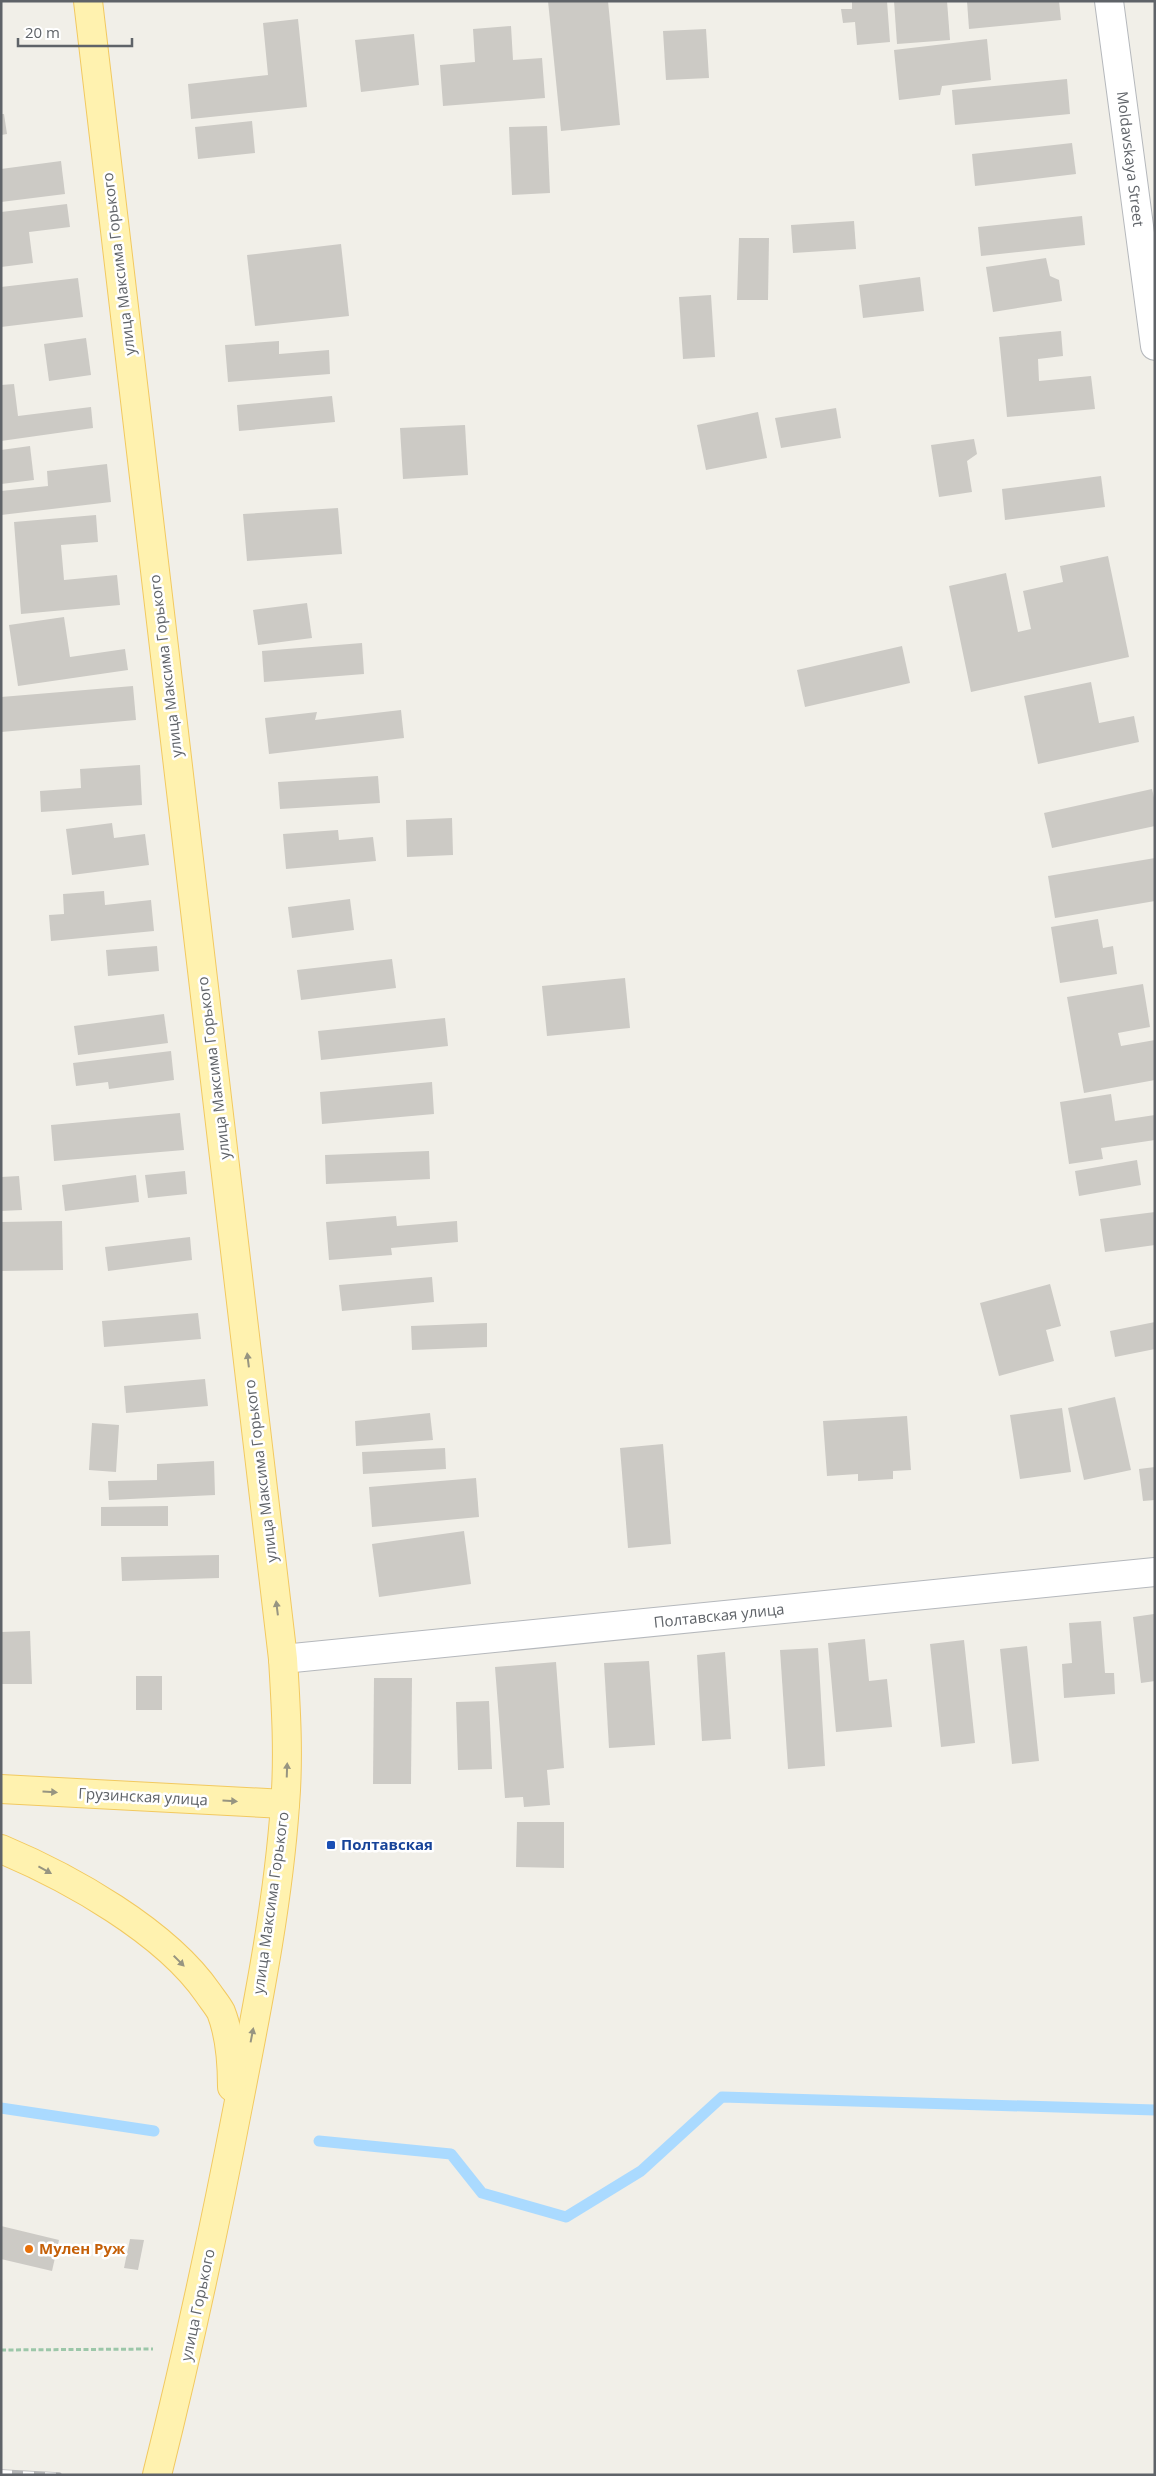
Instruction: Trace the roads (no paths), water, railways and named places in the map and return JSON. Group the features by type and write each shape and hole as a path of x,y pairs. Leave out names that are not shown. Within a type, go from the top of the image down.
{"main road":[{"name":"улица Максима Горького","path":"88,1 283,1659 288,1738 285,1804 275,1896 233,2134"},
{"name":"Грузинская улица","path":"1,1789 285,1804"},
{"path":"1,1849 30,1862 109,1905 167,1949 199,1981 220,2012 232,2062 233,2134"},
{"name":"улица Горького","path":"157,2475 189,2349 233,2134"}],"street":[{"name":"Moldavskaya Street","path":"1110,1 1155,346"},
{"name":"Полтавская улица","path":"283,1659 1155,1572"}],"waterway":[{"path":"319,2141 451,2154 482,2193 566,2217 641,2171 722,2097 1155,2110"},
{"path":"1,2108 154,2131"}],"railway":[{"path":"1,2472 59,2475"}],"place":[{"name":"Полтавская","path":"331,1845"},
{"name":"Мулен Руж","path":"29,2249"}]}
